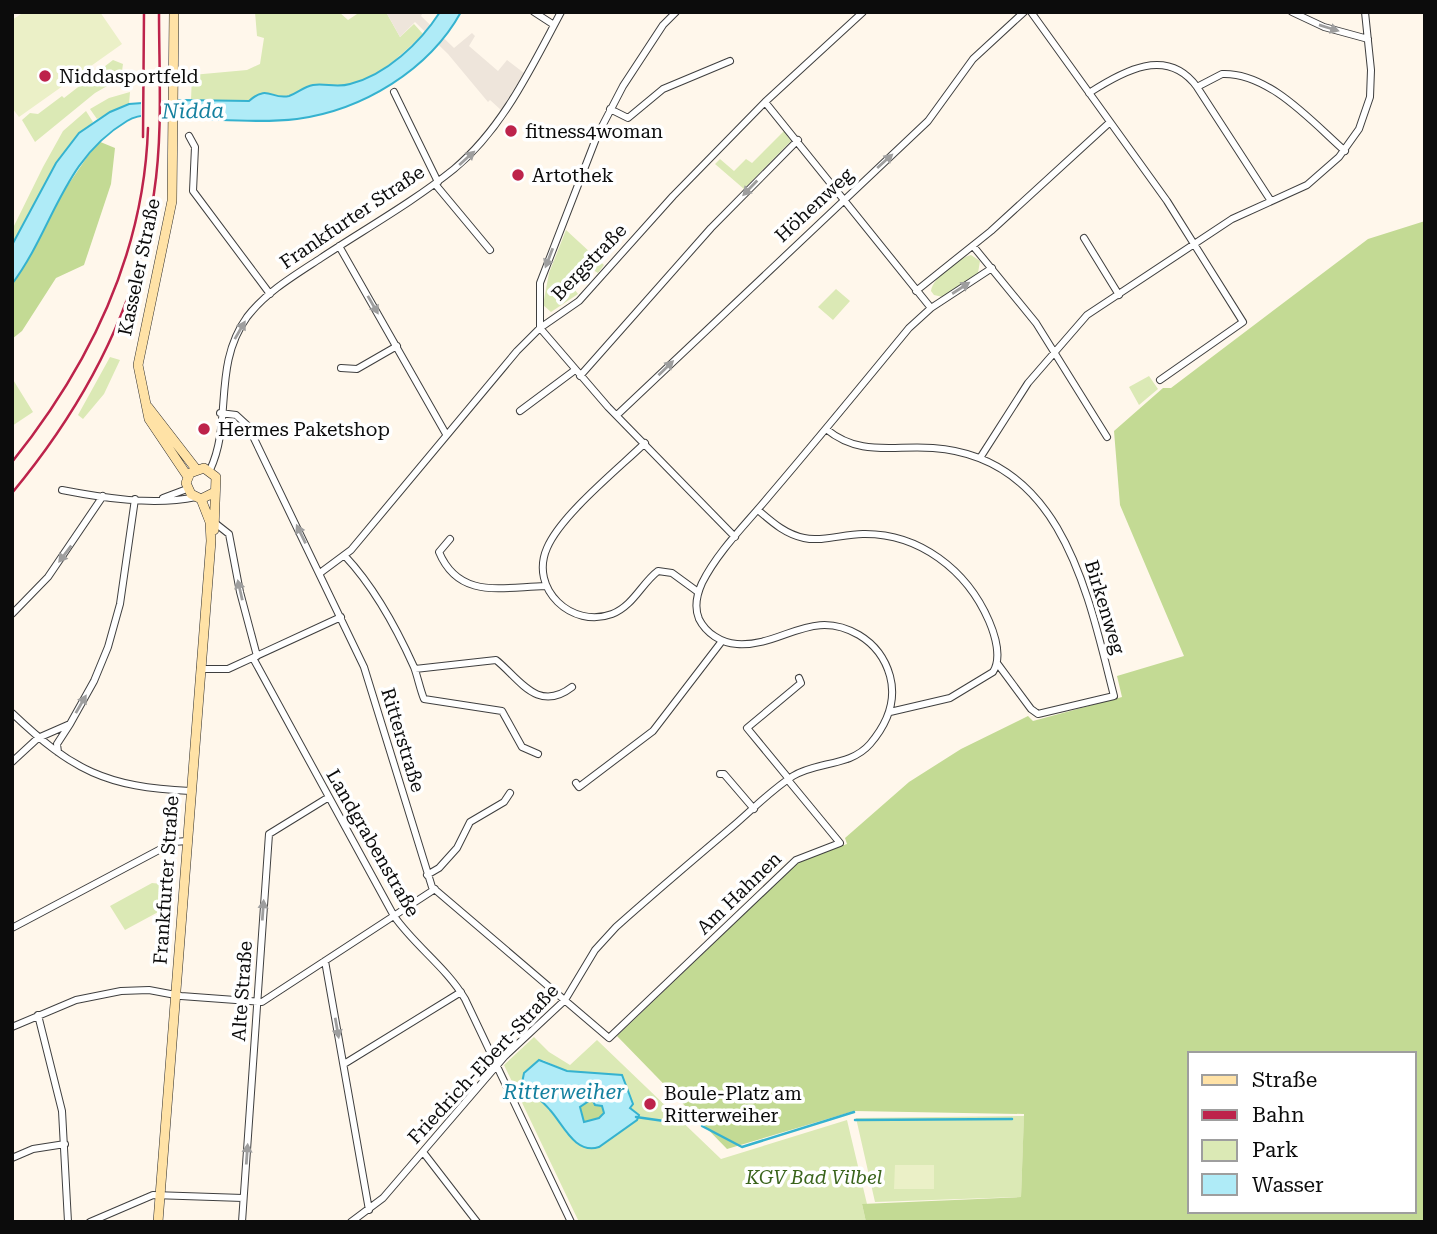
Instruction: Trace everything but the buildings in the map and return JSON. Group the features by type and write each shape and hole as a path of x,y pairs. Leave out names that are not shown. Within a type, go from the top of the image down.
{"main road":[{"name":"Kasseler Straße","path":"174,12 173,146 168,228 139,354 139,378 153,426 188,477"},
{"name":"Kasseler Straße","path":"144,401 196,469"},
{"path":"187,489 188,477 196,469 210,470"},
{"name":"Frankfurter Straße","path":"158,1222 190,791 211,541 215,523 213,493 217,481 210,470"},
{"name":"Frankfurter Straße","path":"187,489 198,498 210,522 211,541"},
{"path":"198,498 213,493"}],"street":[{"path":"534,12 554,25"},
{"name":"Frankfurter Straße","path":"210,470 218,443 220,413 232,346 247,317 270,294 436,183 490,134 561,12"},
{"path":"676,12 663,25 610,109 567,209 540,282 540,328 617,415 735,537"},
{"name":"Bergstraße","path":"320,573 345,556 517,351 540,328 585,294 673,196 765,102 863,12"},
{"name":"Höhenweg","path":"617,415 843,198 928,121 973,59 1024,12"},
{"path":"1031,12 1195,244 1243,322 1160,380"},
{"path":"1292,12 1324,27 1368,38"},
{"path":"980,458 1028,383 1087,315 1243,212 1307,186 1345,151 1359,129 1368,106 1372,78 1365,12"},
{"path":"610,109 628,118 657,93 730,61"},
{"path":"1089,93 1131,69 1156,64 1177,69 1197,87 1271,201"},
{"path":"1197,87 1214,76 1227,74 1257,83 1290,105 1345,151"},
{"path":"394,92 436,183 490,250"},
{"path":"765,102 930,308"},
{"path":"916,291 973,246 1109,123"},
{"path":"189,136 195,147 192,185 195,195 270,294"},
{"path":"520,411 578,373 711,228 798,140"},
{"path":"1084,238 1119,295"},
{"path":"339,246 446,434"},
{"path":"973,246 1054,350 1107,437"},
{"path":"758,510 783,530 804,538 879,535 912,543 942,559 967,583 979,601 993,632 997,663 987,677 957,695 890,712 891,682 882,658 867,640 846,628 816,624 761,642 741,644 722,641 707,630 698,617 698,592 706,574 735,537 909,328 930,308 992,268"},
{"path":"341,368 357,369 397,346"},
{"name":"Ritterstraße","path":"220,413 236,415 248,426 341,617 368,677 427,875 435,889 609,1038"},
{"name":"Birkenweg","path":"826,429 863,449 934,448 980,458 1030,494 1060,531 1085,583 1114,695 1038,714 1031,709 997,663"},
{"path":"645,443 595,490 554,537 543,562 545,586 564,608 592,617 618,611 662,570 672,573 698,592"},
{"path":"158,499 187,489"},
{"path":"62,490 135,499 198,498"},
{"path":"12,614 69,549 103,496"},
{"path":"58,752 57,744 94,681 114,629 130,545 135,499"},
{"name":"Landgrabenstraße","path":"215,523 229,534 255,657 394,916 461,992 571,1222"},
{"path":"450,539 439,552 451,573 461,582 480,587 545,586"},
{"path":"345,556 363,575 381,603 415,669 423,697 500,710 522,747 538,754"},
{"path":"200,669 226,670 341,617"},
{"path":"576,783 579,787 653,732 722,641"},
{"path":"415,669 496,660 524,689 531,692 559,694 572,687"},
{"path":"789,779 747,728 801,683 799,678"},
{"name":"Friedrich-Ebert-Straße","path":"351,1222 369,1210 497,1066 565,1000 610,932 789,779 862,751 890,712"},
{"path":"12,713 38,738 81,768 133,787 190,791"},
{"path":"12,762 38,738 70,723"},
{"path":"720,774 724,774 754,808"},
{"name":"Am Hahnen","path":"609,1038 796,860 840,843 789,779"},
{"path":"427,875 439,868 454,852 470,822 505,801 510,793"},
{"name":"Alte Straße","path":"242,1222 269,834 329,796"},
{"path":"12,928 174,842 187,841"},
{"path":"12,1027 38,1015 103,993 140,990 262,1002 435,889"},
{"path":"325,961 369,1210"},
{"path":"344,1064 461,992"},
{"path":"38,1015 59,1089 65,1144 68,1222"},
{"path":"12,1158 33,1149 65,1144"},
{"path":"423,1152 434,1162 477,1222"},
{"path":"90,1222 160,1194 243,1198"}],"green space":[{"name":"Niddasportfeld","path":"24,12 100,12 122,44 19,117 12,108 12,20"},
{"path":"255,12 339,12 348,20 360,12 386,12 400,37 414,24 423,34 381,70 357,83 330,87 314,85 288,96 262,94 249,101 191,100 192,75 247,70 260,64 264,38 257,36"},
{"path":"113,60 123,64 121,78 95,93 35,142 22,120 30,113 38,114 62,96 64,98"},
{"path":"130,92 129,104 97,119 90,109 109,98"},
{"path":"86,111 93,122 69,145 12,245 12,230 43,167 63,131"},
{"path":"784,131 791,141 744,189 715,164 720,159 734,171 746,159 752,163"},
{"path":"98,141 115,148 111,184 84,265 56,278 22,331 12,339 12,284 51,210"},
{"path":"1425,221 1425,1222 866,1222 862,1204 1021,1197 1024,1114 854,1111 727,1149 617,1036 802,859 847,844 845,838 909,782 961,749 1028,716 1033,721 1122,697 1117,676 1184,656 1120,505 1114,431 1163,388 1171,388 1368,239"},
{"path":"566,230 604,265 598,273 593,270 575,290 578,294 551,312 543,305 549,273"},
{"path":"971,255 980,261 978,273 943,297 934,295 931,291 941,274"},
{"path":"836,289 850,301 833,320 818,307"},
{"path":"110,357 120,360 104,394 83,419 78,415"},
{"path":"1149,376 1158,389 1139,405 1129,387"},
{"path":"12,378 33,412 12,426"},
{"path":"152,883 162,884 160,911 125,930 110,906"},
{"name":"KGV Bad Vilbel","path":"534,1037 549,1052 570,1065 597,1040 721,1159 847,1120 867,1204 862,1204 866,1222 579,1222 504,1065","holes":["543,1060 567,1071 622,1075 633,1103 630,1108 636,1112 622,1127 614,1130 567,1134 549,1108 522,1080 528,1069"]},
{"path":"592,1099 602,1106 604,1113 599,1118 583,1122 580,1115 581,1106"},
{"path":"1024,1116 1021,1197 875,1202 856,1118"},
{"path":"895,1165 934,1165 934,1189 894,1189"}],"shaded area":[{"path":"386,12 423,12 421,16 454,48 472,33 475,36 469,46 498,71 507,60 524,73 501,110 490,100 488,102 448,54 415,22 400,37"}],"water":[{"name":"Nidda","path":"440,12 461,12 431,52 392,84 346,107 284,120 187,119 152,115 127,121 105,137 73,175 12,284 12,245 56,163 79,133 110,112 129,104 183,100 249,101 265,93 283,97 313,85 350,84 376,73 401,56 423,35"},
{"name":"Ritterweiher","path":"539,1060 567,1071 622,1075 633,1104 630,1108 639,1115 637,1120 599,1147 583,1147 570,1137 547,1106 522,1083 524,1073","holes":["592,1099 595,1105 602,1106 604,1113 599,1118 584,1122 580,1107"]}],"pier":[{"path":"162,98 162,120 141,120 141,99"}],"waterway":[{"path":"702,1126 742,1147 854,1112"},
{"path":"636,1117 671,1122 688,1119"},
{"path":"855,1120 1012,1119"}],"railway":[{"path":"143,137 144,12"},
{"path":"12,493 63,425 85,389 121,315 135,276 146,235 157,171 160,103 159,12"},
{"path":"12,462 65,387 107,306 124,264 136,220 144,175 148,128"}],"place":[{"name":"Niddasportfeld","path":"45,76"},
{"name":"fitness4woman","path":"511,131"},
{"name":"Artothek","path":"518,175"},
{"name":"Hermes Paketshop","path":"204,429"},
{"name":"Boule-Platz am Ritterweiher","path":"650,1104"}]}
